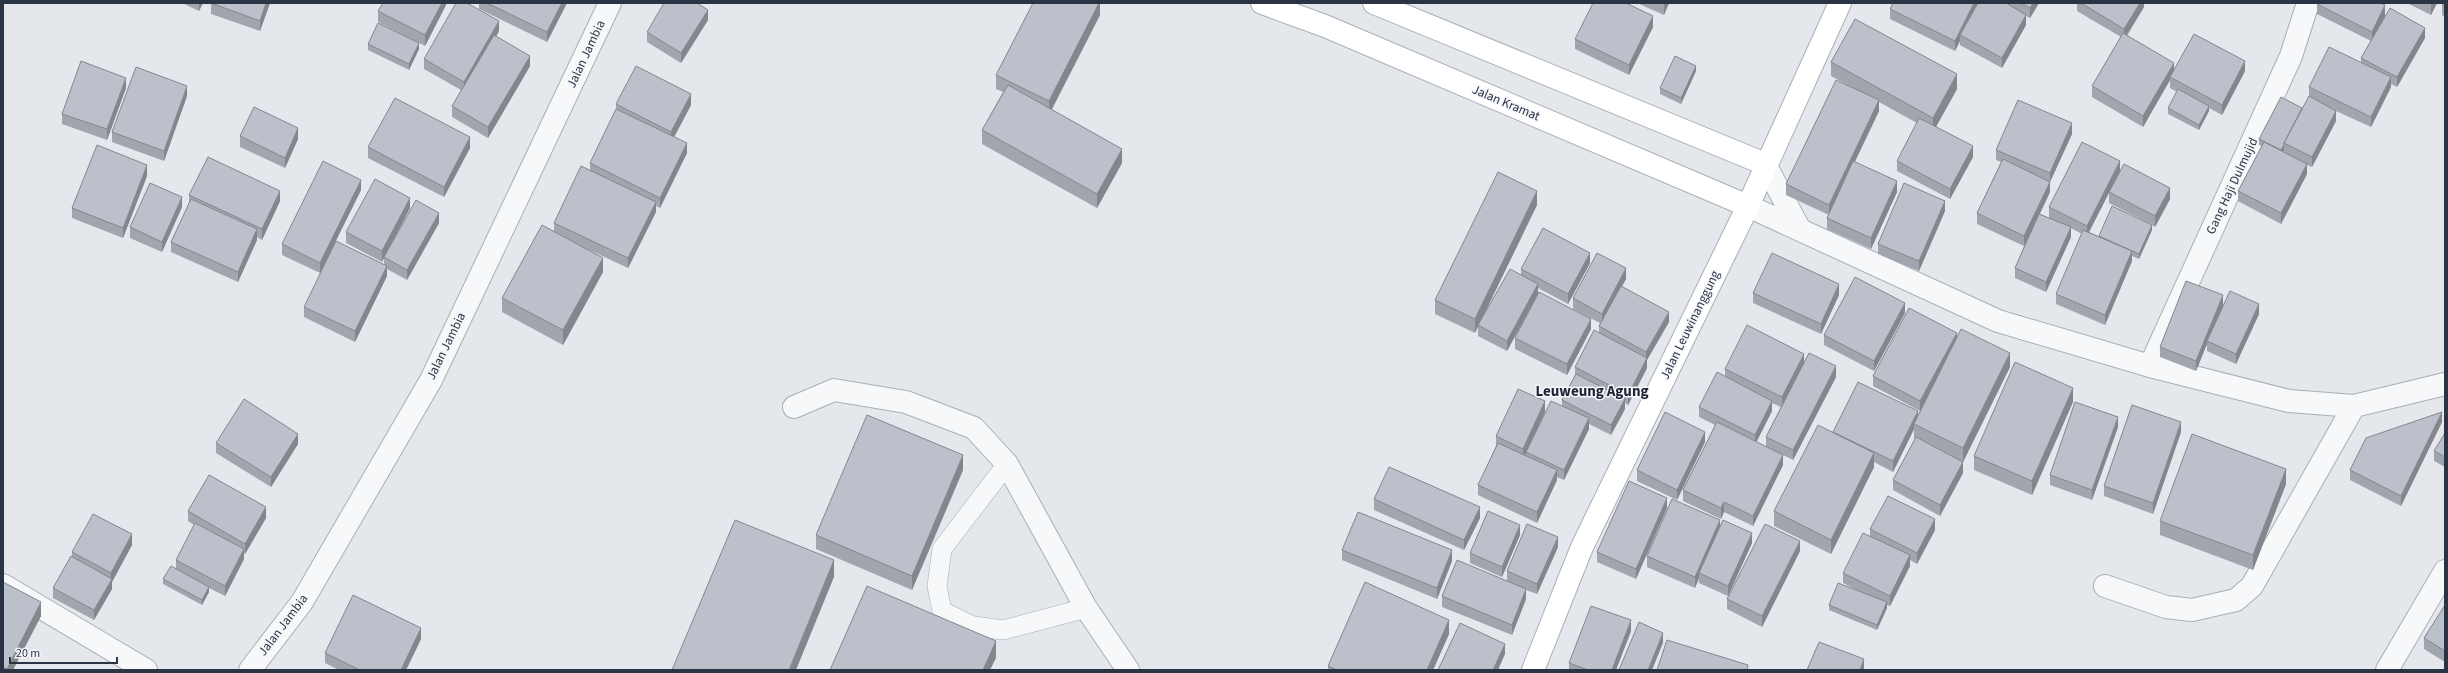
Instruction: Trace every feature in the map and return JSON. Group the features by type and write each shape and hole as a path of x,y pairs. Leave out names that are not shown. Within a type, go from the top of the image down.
{"main road":[{"name":"Jalan Kramat","path":"1262,3 1325,26 1748,206"},
{"path":"1374,3 1765,164"},
{"name":"Jalan Leuwinanggung","path":"1533,670 1582,547 1748,206 1765,164 1840,3"}],"street":[{"name":"Jalan Jambia","path":"250,670 302,602 430,380 610,3"},
{"name":"Gang Haji Dulmujid","path":"2150,366 2291,56 2308,3"},
{"path":"1765,164 1800,230"},
{"path":"1748,206 1998,321 2150,366 2289,401 2354,406 2445,384"},
{"path":"794,407 834,390 906,402 974,428 1008,464 1086,608 1128,670"},
{"path":"2105,586 2166,607 2192,610 2236,600 2252,586 2354,406"},
{"path":"2387,670 2445,571"},
{"path":"3,585 146,670"}],"lane":[{"path":"1008,464 942,550 937,586 942,611 973,626 1003,630 1086,608"}],"building":[{"path":"211,3 266,3 260,21"},
{"path":"383,3 442,3 425,35 378,11"},
{"path":"456,3 467,3 499,21 464,82 424,59"},
{"path":"487,3 562,3 547,32"},
{"path":"664,3 697,3 708,10 681,53 647,32"},
{"path":"1033,3 1099,3 1049,101 996,75"},
{"path":"1593,3 1626,3 1653,16 1629,65 1575,39"},
{"path":"1893,3 1974,3 1955,41 1890,9"},
{"path":"1978,3 2006,3 2026,15 2002,58 1960,35"},
{"path":"2021,3 2033,3 2030,8"},
{"path":"2081,3 2140,3 2124,29"},
{"path":"2317,3 2380,3 2385,5 2372,32"},
{"path":"2390,8 2425,28 2397,77 2361,58"},
{"path":"1855,19 1957,74 1933,118 1831,62"},
{"path":"378,23 419,43 409,64 368,44"},
{"path":"2123,33 2174,63 2143,116 2092,86"},
{"path":"2194,34 2245,61 2222,105 2170,77"},
{"path":"494,35 530,56 488,127 452,106"},
{"path":"2329,47 2391,77 2371,117 2309,87"},
{"path":"1675,56 1696,66 1681,98 1660,88"},
{"path":"81,61 126,78 107,129 62,114"},
{"path":"636,66 691,94 671,132 616,104"},
{"path":"136,67 187,86 164,151 112,132"},
{"path":"1836,80 1879,100 1829,205 1786,184"},
{"path":"1008,85 1122,149 1097,194 982,130"},
{"path":"2178,89 2209,106 2199,125 2168,108"},
{"path":"2309,96 2336,111 2312,157 2284,143"},
{"path":"2281,97 2302,108 2281,150 2259,139"},
{"path":"395,98 470,137 444,187 368,147"},
{"path":"2018,100 2072,123 2050,173 1996,150"},
{"path":"254,107 298,128 285,158 240,136"},
{"path":"616,109 687,143 660,198 590,163"},
{"path":"1919,118 1973,146 1950,189 1897,161"},
{"path":"2082,142 2120,161 2087,226 2049,207"},
{"path":"2264,142 2307,164 2281,213 2238,191"},
{"path":"97,145 147,165 123,228 72,208"},
{"path":"208,157 280,191 262,229 189,195"},
{"path":"2003,159 2050,182 2024,236 1977,213"},
{"path":"323,161 361,180 320,263 282,244"},
{"path":"1853,161 1897,181 1871,238 1827,218"},
{"path":"2124,164 2170,188 2155,216 2109,192"},
{"path":"581,166 656,202 628,258 554,223"},
{"path":"1498,172 1537,191 1475,319 1435,300"},
{"path":"375,179 410,198 382,251 346,232"},
{"path":"150,183 182,197 162,242 130,227"},
{"path":"1904,183 1945,201 1919,261 1878,244"},
{"path":"191,199 257,229 238,272 171,242"},
{"path":"416,200 439,213 407,270 384,257"},
{"path":"2112,206 2152,225 2139,254 2099,236"},
{"path":"2039,214 2071,227 2046,282 2015,268"},
{"path":"542,225 603,258 563,330 502,298"},
{"path":"1543,228 1590,253 1568,294 1521,269"},
{"path":"2083,230 2132,251 2105,315 2056,294"},
{"path":"336,241 387,266 355,331 304,307"},
{"path":"1597,253 1626,268 1602,314 1573,298"},
{"path":"1772,253 1839,284 1821,324 1753,293"},
{"path":"1510,269 1538,284 1507,341 1478,325"},
{"path":"1855,277 1905,303 1874,361 1824,335"},
{"path":"2186,281 2223,295 2196,361 2160,347"},
{"path":"1621,286 1669,312 1646,352 1599,326"},
{"path":"2230,291 2259,304 2236,354 2207,341"},
{"path":"1539,292 1591,319 1567,364 1515,338"},
{"path":"1909,308 1957,333 1920,401 1873,376"},
{"path":"1747,325 1804,354 1782,397 1725,369"},
{"path":"1961,329 2010,353 1963,448 1914,424"},
{"path":"1594,330 1647,358 1628,395 1575,367"},
{"path":"1809,353 1836,366 1793,450 1766,437"},
{"path":"2015,362 2073,388 2032,481 1974,456"},
{"path":"1717,372 1772,401 1755,435 1699,407"},
{"path":"1576,374 1625,399 1611,425 1562,400"},
{"path":"1858,382 1918,411 1893,461 1833,432"},
{"path":"1518,389 1545,401 1523,449 1496,436"},
{"path":"244,399 298,434 271,477 216,443"},
{"path":"1551,401 1589,418 1564,470 1526,452"},
{"path":"2075,402 2118,417 2092,490 2050,475"},
{"path":"2132,405 2181,422 2153,503 2104,486"},
{"path":"1665,412 1705,432 1677,490 1637,470"},
{"path":"2442,412 2401,496 2350,470 2366,438"},
{"path":"867,415 963,455 912,576 816,535"},
{"path":"1717,422 1783,455 1753,516 1724,502 1721,508 1683,490"},
{"path":"1818,425 1874,453 1831,540 1774,511"},
{"path":"2445,433 2445,457 2434,451"},
{"path":"2192,434 2286,469 2253,555 2160,521"},
{"path":"1916,437 1963,462 1940,505 1893,480"},
{"path":"1498,443 1557,470 1537,512 1478,485"},
{"path":"1389,467 1480,507 1464,540 1374,499"},
{"path":"209,475 266,507 245,544 188,511"},
{"path":"1629,481 1667,498 1636,569 1597,552"},
{"path":"1888,496 1935,519 1917,553 1870,529"},
{"path":"1672,499 1720,520 1695,577 1647,556"},
{"path":"1488,511 1520,525 1502,567 1470,553"},
{"path":"1358,512 1452,550 1437,588 1342,550"},
{"path":"93,514 132,534 111,573 72,552"},
{"path":"735,520 834,560 789,670 672,670"},
{"path":"1723,520 1752,533 1728,586 1699,573"},
{"path":"195,523 244,549 225,586 176,560"},
{"path":"1527,524 1558,537 1537,584 1507,571"},
{"path":"1765,524 1800,541 1762,616 1727,599"},
{"path":"1863,533 1910,555 1890,596 1843,573"},
{"path":"71,556 112,579 94,610 53,588"},
{"path":"1457,560 1526,589 1512,625 1442,596"},
{"path":"171,566 209,587 202,600 163,579"},
{"path":"3,582 41,602 7,669 3,667"},
{"path":"1365,582 1449,620 1427,670 1337,670 1328,666"},
{"path":"1838,583 1887,602 1877,625 1829,605"},
{"path":"867,586 996,641 983,670 830,670"},
{"path":"353,595 421,628 401,670 360,670 325,653"},
{"path":"2445,605 2445,651 2424,638"},
{"path":"1591,606 1631,620 1612,670 1588,670 1569,663"},
{"path":"1639,622 1663,633 1648,670 1619,670"},
{"path":"1460,623 1505,644 1493,670 1438,670"},
{"path":"1667,640 1748,665 1747,670 1657,670"},
{"path":"1819,642 1864,659 1860,670 1807,670"}],"district":[{"name":"Leuweung Agung","path":"1592,391"}]}
